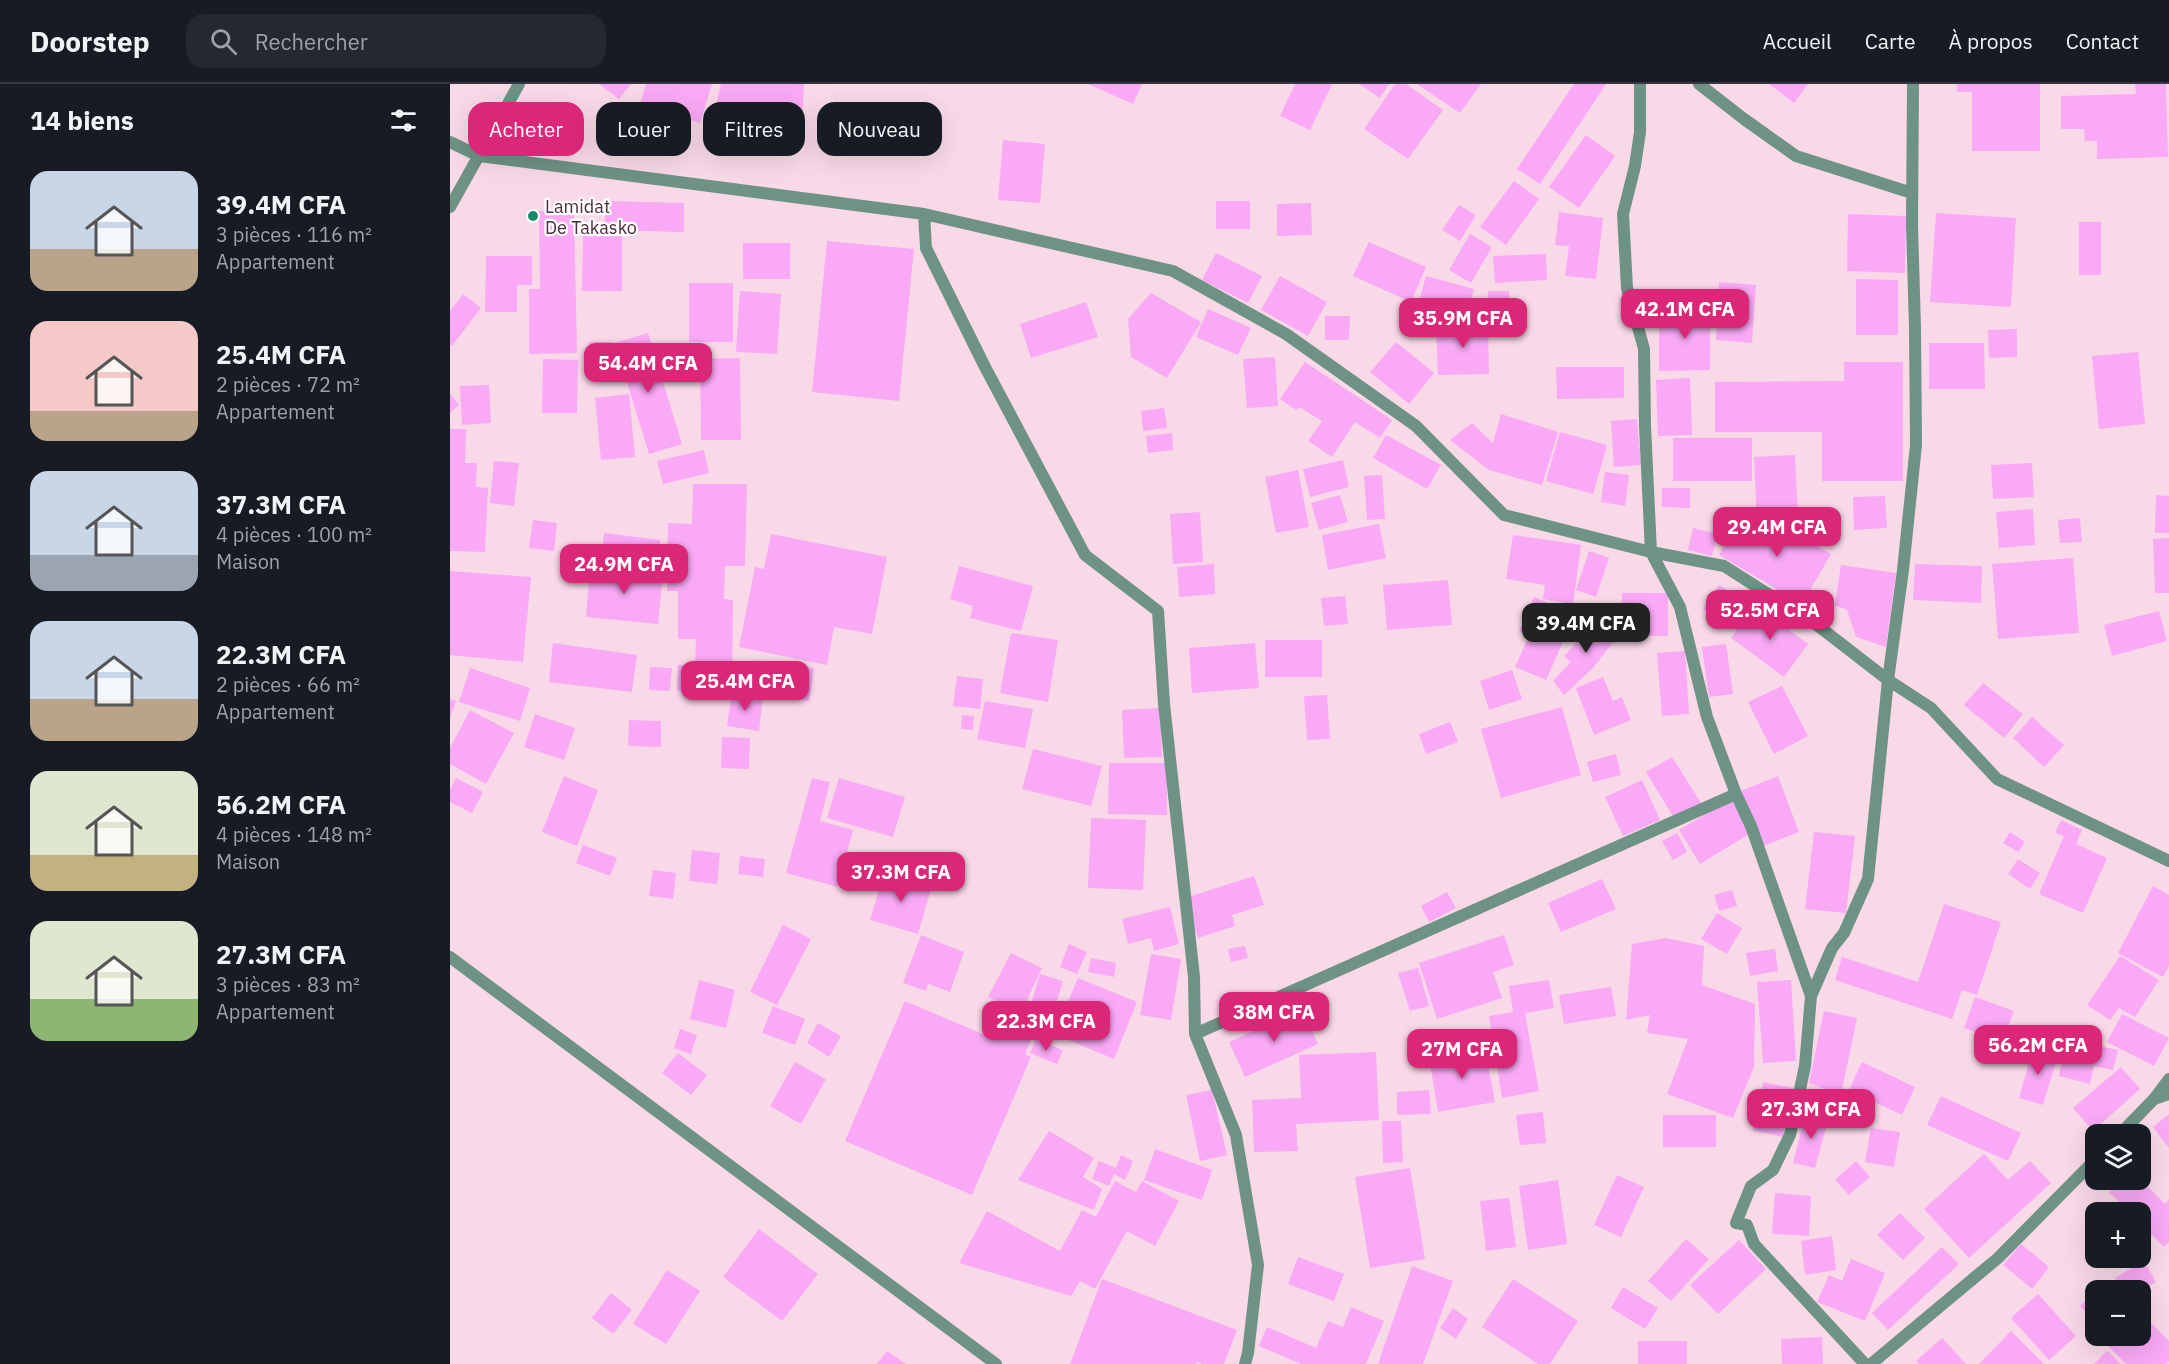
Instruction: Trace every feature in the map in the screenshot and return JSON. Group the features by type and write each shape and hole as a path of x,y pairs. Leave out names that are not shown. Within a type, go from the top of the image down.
{"street":[{"path":"509,102 519,84"},
{"path":"1640,84 1640,132 1635,166 1623,214 1627,288 1644,349 1651,552 1680,607 1707,717 1736,794 1751,826 1811,996"},
{"path":"1699,84 1744,120 1796,156 1912,193"},
{"path":"1865,1364 1754,1244 1747,1225 1737,1222 1751,1186 1773,1170 1790,1135 1805,1066 1811,996 1832,948 1844,933 1868,879 1888,680 1904,570 1916,445 1912,193 1913,84"},
{"path":"450,142 468,151"},
{"path":"450,207 478,156 924,214 1173,271 1286,334 1416,426 1504,515 1651,552 1724,566 1817,625 1888,680 1931,708 1997,779 2169,861"},
{"path":"924,214 926,248 1085,555 1158,611 1164,704 1194,978 1195,1034 1236,1135 1258,1265 1245,1364"},
{"path":"1195,1034 1736,794"},
{"path":"450,957 996,1364"},
{"path":"2130,1124 2154,1099 2169,1079"},
{"path":"2154,1099 2169,1094"},
{"path":"1870,1364 1998,1258 2085,1170"}],"building":[{"path":"599,84 631,84 619,99"},
{"path":"646,84 712,84 706,102 703,102 700,123 691,120 691,102 641,102"},
{"path":"721,84 804,84 803,102 717,102"},
{"path":"1088,84 1142,84 1133,104"},
{"path":"1295,84 1332,84 1310,130 1280,116"},
{"path":"1359,84 1389,84 1380,98"},
{"path":"1395,84 1406,84 1443,110 1408,159 1364,129"},
{"path":"1417,84 1481,84 1460,113"},
{"path":"1574,84 1606,84 1540,184 1517,169"},
{"path":"1769,84 1808,84 1794,103"},
{"path":"1957,84 2040,84 2040,151 1972,151 1972,92 1957,92"},
{"path":"2135,84 2166,84 2168,157 2097,159 2097,141 2085,141 2084,129 2061,129 2061,96 2136,94"},
{"path":"1586,135 1615,156 1579,208 1549,187"},
{"path":"1003,140 1045,144 1040,203 998,200"},
{"path":"1514,181 1539,199 1506,245 1480,227"},
{"path":"606,201 684,203 684,232 604,230"},
{"path":"1216,201 1250,201 1250,229 1216,229"},
{"path":"1311,203 1312,235 1277,236 1277,204"},
{"path":"1459,205 1476,215 1460,241 1442,230"},
{"path":"574,210 577,353 529,354 529,289 540,289 539,211"},
{"path":"1559,212 1603,218 1596,279 1565,276 1569,246 1555,245"},
{"path":"1936,213 2016,218 2011,307 1930,302"},
{"path":"1848,214 1906,216 1905,273 1847,271"},
{"path":"2079,222 2101,222 2101,275 2079,275"},
{"path":"1470,234 1492,247 1471,283 1449,270"},
{"path":"583,236 622,236 622,291 582,291"},
{"path":"827,241 914,249 899,401 812,392"},
{"path":"1369,242 1426,267 1411,302 1353,276"},
{"path":"743,243 790,243 790,279 743,279"},
{"path":"1216,253 1262,276 1248,303 1202,280"},
{"path":"1546,254 1547,280 1495,283 1493,256"},
{"path":"486,256 532,256 532,285 517,285 517,312 485,312"},
{"path":"1280,276 1327,302 1308,336 1261,310"},
{"path":"1426,276 1474,289 1467,315 1419,301"},
{"path":"1856,279 1898,280 1898,335 1856,335"},
{"path":"1719,282 1756,285 1752,343 1716,340"},
{"path":"689,283 733,283 733,342 689,342"},
{"path":"740,291 781,294 777,354 736,352"},
{"path":"1488,291 1509,291 1509,319 1488,319"},
{"path":"1151,293 1201,322 1167,378 1131,357 1128,319"},
{"path":"463,294 481,308 452,346 450,344 450,311"},
{"path":"1086,302 1098,337 1031,358 1020,324"},
{"path":"1710,308 1710,370 1659,371 1659,309"},
{"path":"1208,309 1251,328 1238,355 1196,337"},
{"path":"1325,316 1350,316 1349,340 1325,340"},
{"path":"1488,322 1489,374 1438,375 1436,324"},
{"path":"2017,329 2017,357 1989,358 1988,330"},
{"path":"648,333 682,444 649,454 615,343"},
{"path":"589,342 614,342 614,372 589,372"},
{"path":"1396,342 1434,373 1409,404 1370,372"},
{"path":"1929,343 1984,343 1985,389 1929,389"},
{"path":"2138,352 2145,424 2099,429 2092,356"},
{"path":"1275,357 1278,406 1247,408 1243,359"},
{"path":"740,358 741,440 701,440 700,359"},
{"path":"543,359 578,360 577,413 542,413"},
{"path":"1305,362 1392,420 1380,438 1355,422 1332,457 1308,441 1322,421 1299,407 1296,410 1280,399"},
{"path":"1844,362 1903,362 1903,481 1822,481 1822,432 1715,432 1715,382 1844,381"},
{"path":"1556,367 1624,367 1624,398 1557,399"},
{"path":"1690,378 1692,435 1658,436 1656,380"},
{"path":"489,385 491,423 462,425 460,386"},
{"path":"450,394 459,405 450,413"},
{"path":"629,394 635,457 601,460 595,398"},
{"path":"1164,408 1167,428 1143,431 1141,411"},
{"path":"1501,414 1558,432 1542,485 1489,470 1450,440 1472,423 1493,443"},
{"path":"1637,419 1641,465 1614,467 1611,421"},
{"path":"450,429 466,429 465,463 477,463 476,487 488,488 485,552 450,551"},
{"path":"1560,432 1607,445 1593,494 1546,481"},
{"path":"1172,433 1173,450 1148,453 1146,436"},
{"path":"1386,435 1441,465 1427,489 1373,458"},
{"path":"1673,438 1752,438 1752,481 1673,481"},
{"path":"704,450 709,473 663,484 657,461"},
{"path":"1795,455 1798,518 1757,521 1754,457"},
{"path":"1343,460 1349,487 1310,497 1303,469"},
{"path":"494,461 519,463 514,506 490,503"},
{"path":"2032,463 2034,497 1993,499 1991,465"},
{"path":"1298,470 1309,527 1276,533 1265,477"},
{"path":"1605,472 1629,475 1625,506 1601,502"},
{"path":"1382,475 1385,519 1367,520 1364,476"},
{"path":"693,484 747,484 745,566 725,566 724,599 733,600 732,692 677,691 678,665 695,665 696,639 678,639 678,591 667,591 668,523 692,524"},
{"path":"1662,488 1690,488 1690,508 1662,507"},
{"path":"1340,495 1348,522 1319,530 1311,503"},
{"path":"2156,495 2169,496 2169,533 2155,533"},
{"path":"1885,496 1887,528 1854,530 1853,497"},
{"path":"2033,509 2035,545 1999,548 1996,512"},
{"path":"1200,512 1203,562 1173,564 1170,514"},
{"path":"2080,518 2082,542 2060,543 2058,520"},
{"path":"1739,519 1769,536 1776,522 1831,554 1802,604 1719,555"},
{"path":"533,520 557,523 554,551 529,548"},
{"path":"1379,524 1386,558 1328,570 1322,535"},
{"path":"1693,528 1718,534 1712,556 1688,550"},
{"path":"604,533 660,540 657,567 601,561"},
{"path":"771,534 887,557 872,634 834,627 827,665 739,647 755,567 764,569"},
{"path":"1513,535 1581,545 1573,604 1543,599 1545,585 1506,579"},
{"path":"2169,538 2169,593 2155,593 2153,539"},
{"path":"1589,551 1609,558 1596,597 1576,590"},
{"path":"2073,558 2079,633 1998,639 1992,564"},
{"path":"1214,564 1215,594 1179,597 1177,567"},
{"path":"1915,564 1982,566 1981,603 1913,600"},
{"path":"1841,565 1896,573 1886,647 1856,637 1847,610 1835,605"},
{"path":"959,566 1033,586 1021,631 970,618 973,606 950,599"},
{"path":"590,567 663,573 658,624 586,617"},
{"path":"450,571 531,577 523,662 450,655"},
{"path":"1448,580 1452,625 1387,630 1383,585"},
{"path":"1719,585 1749,604 1733,628 1703,609"},
{"path":"1622,593 1668,593 1668,636 1622,636"},
{"path":"1345,596 1348,624 1324,626 1321,598"},
{"path":"1534,597 1575,615 1546,680 1515,667 1529,636 1519,631"},
{"path":"1756,605 1808,644 1784,677 1731,638"},
{"path":"2159,611 2167,641 2112,656 2104,625"},
{"path":"1600,617 1620,634 1592,669 1564,695 1553,681 1571,662 1564,656"},
{"path":"1011,633 1058,640 1048,702 1000,693"},
{"path":"1265,640 1322,640 1322,677 1265,677"},
{"path":"553,643 637,655 632,692 549,682"},
{"path":"1255,643 1259,688 1192,693 1189,648"},
{"path":"1726,644 1733,694 1709,697 1702,647"},
{"path":"1685,651 1689,714 1662,716 1657,653"},
{"path":"755,660 814,668 809,701 750,692"},
{"path":"650,667 672,668 670,691 649,690"},
{"path":"470,668 530,688 520,721 459,702"},
{"path":"1512,670 1522,699 1489,710 1480,681"},
{"path":"957,676 983,679 980,709 953,706"},
{"path":"1603,677 1613,701 1622,697 1631,720 1594,735 1576,688"},
{"path":"1983,683 2023,714 2004,738 1964,705"},
{"path":"1782,686 1808,736 1774,754 1748,702"},
{"path":"732,692 763,697 759,731 727,726"},
{"path":"1327,695 1330,739 1307,740 1304,696"},
{"path":"450,699 456,701 450,718"},
{"path":"985,701 1033,709 1025,748 977,739"},
{"path":"1562,707 1581,775 1501,798 1481,729"},
{"path":"1160,708 1162,757 1124,758 1122,710"},
{"path":"470,710 514,733 486,784 450,764 450,748"},
{"path":"535,714 575,728 564,760 524,747"},
{"path":"962,715 974,716 973,730 961,729"},
{"path":"2032,717 2064,745 2044,767 2013,738"},
{"path":"629,720 661,721 661,747 628,746"},
{"path":"1450,722 1458,742 1426,754 1419,734"},
{"path":"722,737 750,738 749,769 721,768"},
{"path":"1033,749 1102,766 1091,806 1022,789"},
{"path":"1616,754 1621,775 1593,782 1587,762"},
{"path":"1672,757 1701,803 1674,818 1646,772"},
{"path":"1109,763 1167,763 1167,815 1108,814"},
{"path":"564,776 598,790 577,846 542,832"},
{"path":"1778,776 1799,832 1763,846 1741,791"},
{"path":"456,778 483,792 472,813 450,802 450,790"},
{"path":"812,778 830,782 820,821 853,830 838,887 786,873"},
{"path":"839,778 905,797 893,837 827,818"},
{"path":"1642,780 1660,820 1623,836 1605,797"},
{"path":"1731,799 1751,833 1700,864 1679,830"},
{"path":"1091,818 1146,820 1143,890 1088,888"},
{"path":"2061,820 2082,830 2076,844 2107,858 2083,913 2039,894 2064,836 2055,833"},
{"path":"1814,832 1855,836 1846,913 1805,909"},
{"path":"2010,832 2025,842 2018,852 2003,843"},
{"path":"1677,833 1687,852 1673,860 1662,841"},
{"path":"583,845 617,858 610,876 576,863"},
{"path":"692,850 720,853 717,884 689,881"},
{"path":"740,856 765,859 763,877 738,874"},
{"path":"2018,859 2040,873 2030,889 2008,874"},
{"path":"653,870 676,873 673,899 649,896"},
{"path":"884,873 932,886 918,934 870,920"},
{"path":"1254,876 1264,905 1232,915 1235,926 1198,938 1185,898"},
{"path":"1602,879 1616,909 1561,932 1548,903"},
{"path":"2153,886 2169,895 2169,966 2163,977 2118,953"},
{"path":"1732,890 1737,906 1719,911 1714,895"},
{"path":"1447,892 1456,908 1429,922 1421,906"},
{"path":"1944,904 2001,922 1977,995 1962,990 1952,1019 1835,980 1842,957 1918,982"},
{"path":"1170,907 1179,944 1154,951 1151,938 1128,944 1122,919"},
{"path":"1717,913 1742,928 1727,954 1701,939"},
{"path":"783,925 811,939 777,1005 750,992"},
{"path":"921,935 964,952 950,992 928,984 926,991 903,983"},
{"path":"1504,935 1514,965 1493,972 1502,998 1437,1019 1419,963"},
{"path":"1666,938 1704,946 1702,985 1755,1004 1754,1067 1733,1118 1667,1094 1688,1039 1647,1033 1650,1015 1626,1020 1632,944"},
{"path":"1069,944 1087,952 1077,974 1060,967"},
{"path":"1245,946 1248,958 1231,962 1228,949"},
{"path":"1775,949 1778,971 1750,976 1746,953"},
{"path":"1011,953 1042,968 1021,1013 988,997"},
{"path":"1151,954 1181,959 1171,1020 1140,1015"},
{"path":"2120,956 2159,980 2135,1017 2119,1008 2110,1020 2087,1005"},
{"path":"1091,958 1116,963 1114,977 1088,972"},
{"path":"1418,968 1429,1006 1410,1011 1398,973"},
{"path":"1040,974 1063,981 1052,1018 1029,1011"},
{"path":"1078,978 1137,1002 1114,1059 1054,1034"},
{"path":"699,980 735,990 726,1028 690,1019"},
{"path":"1549,980 1554,1008 1525,1013 1539,1091 1502,1098 1489,1016 1513,1012 1509,986"},
{"path":"1791,980 1796,1061 1763,1063 1757,982"},
{"path":"1611,987 1616,1016 1564,1024 1559,995"},
{"path":"1975,997 2014,1011 2002,1042 1964,1028"},
{"path":"905,1001 985,1035 992,1020 1032,1037 1025,1054 1031,1057 972,1195 845,1141"},
{"path":"773,1006 805,1019 795,1045 762,1033"},
{"path":"1302,1009 1318,1044 1245,1077 1229,1042"},
{"path":"1824,1011 1857,1018 1841,1095 1809,1083"},
{"path":"2122,1014 2169,1038 2154,1066 2107,1042"},
{"path":"818,1023 841,1036 829,1057 807,1043"},
{"path":"680,1029 697,1035 691,1054 674,1048"},
{"path":"1036,1039 1063,1050 1057,1064 1030,1053"},
{"path":"2067,1039 2118,1050 2113,1070 2094,1066 2090,1084 2059,1076"},
{"path":"1485,1047 1495,1102 1438,1112 1429,1057"},
{"path":"2033,1048 2058,1055 2043,1105 2019,1098"},
{"path":"1376,1052 1379,1120 1296,1124 1298,1151 1254,1152 1252,1100 1301,1098 1299,1055"},
{"path":"678,1053 707,1075 691,1095 662,1073"},
{"path":"795,1062 826,1079 801,1124 770,1106"},
{"path":"1862,1062 1915,1087 1902,1115 1849,1090"},
{"path":"2121,1067 2140,1089 2101,1124 2087,1124 2073,1108"},
{"path":"1763,1082 1793,1088 1783,1137 1753,1130"},
{"path":"1212,1090 1227,1155 1200,1161 1186,1095"},
{"path":"1429,1090 1431,1114 1397,1115 1397,1092"},
{"path":"1941,1096 2021,1133 2008,1161 1927,1125"},
{"path":"1543,1112 1546,1143 1520,1145 1516,1115"},
{"path":"1806,1112 1829,1117 1815,1168 1793,1163"},
{"path":"2169,1114 2169,1148 2153,1127"},
{"path":"1663,1115 1716,1115 1716,1147 1663,1147"},
{"path":"1382,1121 1401,1121 1403,1162 1383,1163"},
{"path":"1871,1128 1900,1132 1894,1167 1865,1162"},
{"path":"1049,1131 1094,1158 1083,1177 1102,1189 1094,1210 1018,1180"},
{"path":"1155,1149 1212,1170 1202,1200 1144,1180"},
{"path":"1984,1154 2008,1180 2030,1161 2051,1183 1969,1258 1924,1209"},
{"path":"1121,1155 1133,1161 1125,1180 1114,1174 1109,1186 1092,1179 1099,1161 1116,1168"},
{"path":"1856,1161 1870,1177 1849,1195 1835,1180"},
{"path":"1410,1168 1425,1259 1370,1268 1355,1177"},
{"path":"1617,1175 1644,1187 1621,1237 1594,1225"},
{"path":"1558,1180 1567,1244 1528,1250 1519,1186"},
{"path":"1115,1181 1136,1192 1142,1181 1179,1201 1155,1246 1127,1231 1095,1289 1080,1281 1071,1296 959,1263 987,1211 1060,1251 1082,1210 1096,1217"},
{"path":"2111,1190 2151,1190 2165,1204 2169,1199 2169,1242 2164,1247 2151,1234 2151,1202 2119,1202 2109,1192"},
{"path":"1775,1193 1811,1196 1809,1236 1772,1234"},
{"path":"1509,1198 1516,1247 1486,1251 1480,1201"},
{"path":"1900,1213 1925,1238 1903,1260 1877,1235"},
{"path":"759,1229 818,1274 782,1321 723,1277"},
{"path":"1832,1236 1836,1270 1805,1275 1801,1241"},
{"path":"1686,1239 1709,1259 1671,1301 1648,1281"},
{"path":"1739,1240 1766,1269 1718,1314 1690,1285"},
{"path":"2021,1244 2049,1267 2032,1289 2003,1265"},
{"path":"1942,1247 1959,1264 1888,1330 1872,1313"},
{"path":"1298,1257 1344,1274 1334,1301 1288,1284"},
{"path":"1851,1259 1885,1273 1865,1321 1817,1302 1829,1275 1842,1281"},
{"path":"1412,1266 1453,1281 1423,1364 1378,1364"},
{"path":"2132,1268 2148,1268 2156,1282 2151,1285 2151,1280 2116,1280 2115,1278"},
{"path":"667,1270 700,1291 666,1344 633,1324"},
{"path":"1102,1279 1237,1330 1224,1364 1197,1362 1196,1364 1070,1364"},
{"path":"1513,1279 1578,1321 1550,1364 1538,1364 1482,1327"},
{"path":"1623,1287 1658,1308 1645,1329 1611,1308"},
{"path":"611,1293 632,1310 613,1334 592,1318"},
{"path":"2038,1294 2076,1336 2049,1360 2011,1318"},
{"path":"2085,1302 2085,1312 2080,1306"},
{"path":"1351,1307 1384,1321 1366,1364 1301,1364 1259,1346 1267,1327 1316,1348 1328,1321 1343,1327"},
{"path":"1453,1308 1468,1319 1456,1339 1440,1328"},
{"path":"2151,1323 2169,1341 2169,1361 2166,1364 2126,1364 2108,1346 2151,1346"},
{"path":"2011,1331 2044,1364 1979,1364"},
{"path":"1822,1337 1823,1364 1782,1364 1781,1339"},
{"path":"1942,1338 1966,1364 1919,1364 1916,1361"},
{"path":"1638,1341 1687,1341 1687,1364 1638,1364"},
{"path":"887,1351 906,1364 877,1364"},
{"path":"2107,1351 2121,1364 2094,1364"}],"place":[{"name":"Lamidat De Takasko","path":"533,216"}]}
